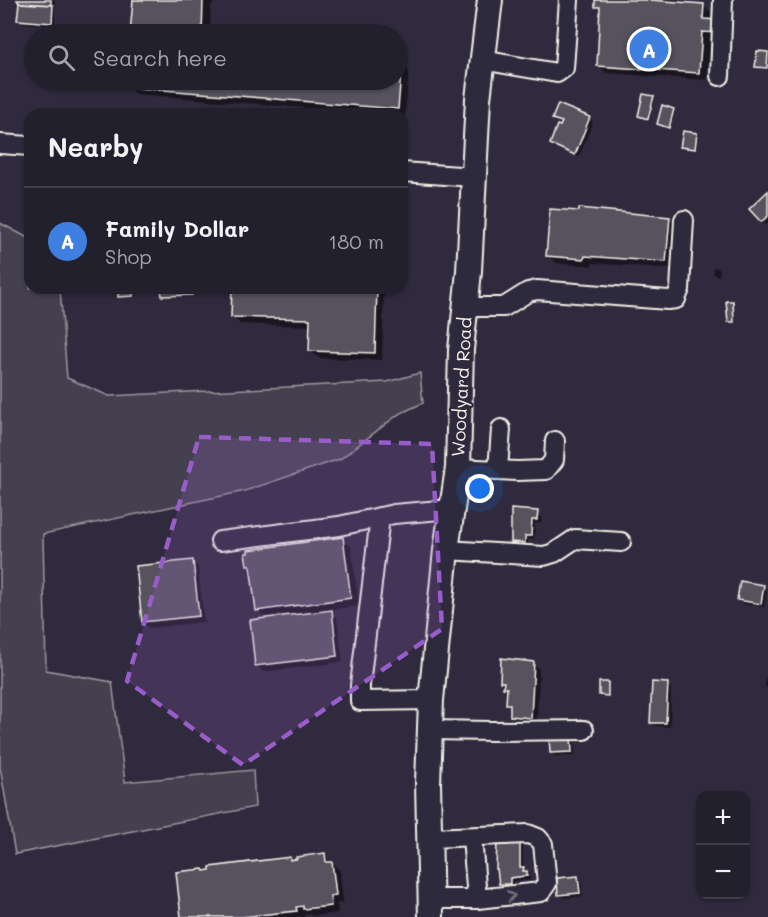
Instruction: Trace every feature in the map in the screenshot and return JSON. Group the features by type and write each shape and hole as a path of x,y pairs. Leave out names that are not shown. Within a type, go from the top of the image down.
{"main road":[{"name":"Woodyard Road","path":"431,908 429,730 446,550 458,468 461,350 467,308 482,60 490,0"}],"street":[{"path":"482,60 556,74 564,68 569,0"},
{"path":"720,76 723,0"},
{"path":"0,144 24,146"},
{"path":"408,172 474,177"},
{"path":"467,308 504,307 528,292 537,290 676,299 680,289 684,220"},
{"path":"498,470 501,429"},
{"path":"458,468 546,470 554,460 555,441"},
{"path":"220,541 339,526 394,514 452,509"},
{"path":"380,517 360,701 431,700"},
{"path":"446,550 544,556 554,553 575,539 621,542"},
{"path":"429,730 584,730"},
{"path":"429,838 528,834 538,838 543,844 547,883 541,892 477,899 431,908"},
{"path":"472,837 477,899"}],"highlighted area":[{"path":"199,437 432,444 442,629 243,765 127,681"}],"shaded area":[{"path":"0,223 24,236 24,294 60,294 67,378 109,396 387,382 420,373 423,403 399,414 340,459 245,491 43,534 46,670 112,682 125,782 253,770 255,807 15,854 0,767"}],"building":[{"path":"17,0 51,0 51,5 19,3"},
{"path":"133,0 203,0 202,24 131,24"},
{"path":"595,0 650,0 704,4 703,19 719,20 718,33 702,32 699,73 597,66 600,7 595,7"},
{"path":"19,3 53,5 52,23 17,20"},
{"path":"757,51 768,52 767,68 755,67"},
{"path":"163,90 400,90 398,108"},
{"path":"643,94 654,96 648,119 638,116"},
{"path":"558,104 590,117 575,155 550,144 557,125 560,126 562,122 552,119"},
{"path":"662,105 674,109 669,128 657,124"},
{"path":"683,131 697,133 695,149 680,147"},
{"path":"768,191 768,216 761,222 749,209"},
{"path":"579,208 670,217 666,262 585,256 584,259 546,256 550,209 579,211"},
{"path":"118,294 133,294 133,296 118,297"},
{"path":"162,294 192,294 192,295 162,296"},
{"path":"232,294 377,294 375,353 309,351 310,319 231,317"},
{"path":"726,301 733,301 734,322 728,322"},
{"path":"511,509 538,511 537,520 532,520 531,536 525,536 525,543 511,542"},
{"path":"343,537 351,598 256,611 250,565 247,565 245,553 248,553 248,550"},
{"path":"193,560 199,616 142,622 136,566"},
{"path":"740,581 764,585 761,604 737,600"},
{"path":"332,610 337,656 255,666 250,620"},
{"path":"501,658 534,662 531,718 510,716 510,704 506,704 507,688 503,688 504,682 500,682"},
{"path":"599,682 608,682 608,696 599,695"},
{"path":"652,682 668,683 666,723 650,723"},
{"path":"571,736 572,752 550,753 549,737"},
{"path":"497,841 520,841 520,867 524,867 523,871 527,871 527,876 510,878 510,884 499,884 496,869"},
{"path":"325,853 326,862 332,862 336,895 330,896 331,906 303,909 303,906 296,907 297,911 241,917 181,917 176,872 203,869 204,871 210,870 210,867 290,857 290,860"},
{"path":"578,876 580,893 558,895 557,878"}],"place":[{"name":"Family Dollar","path":"649,49"}]}
